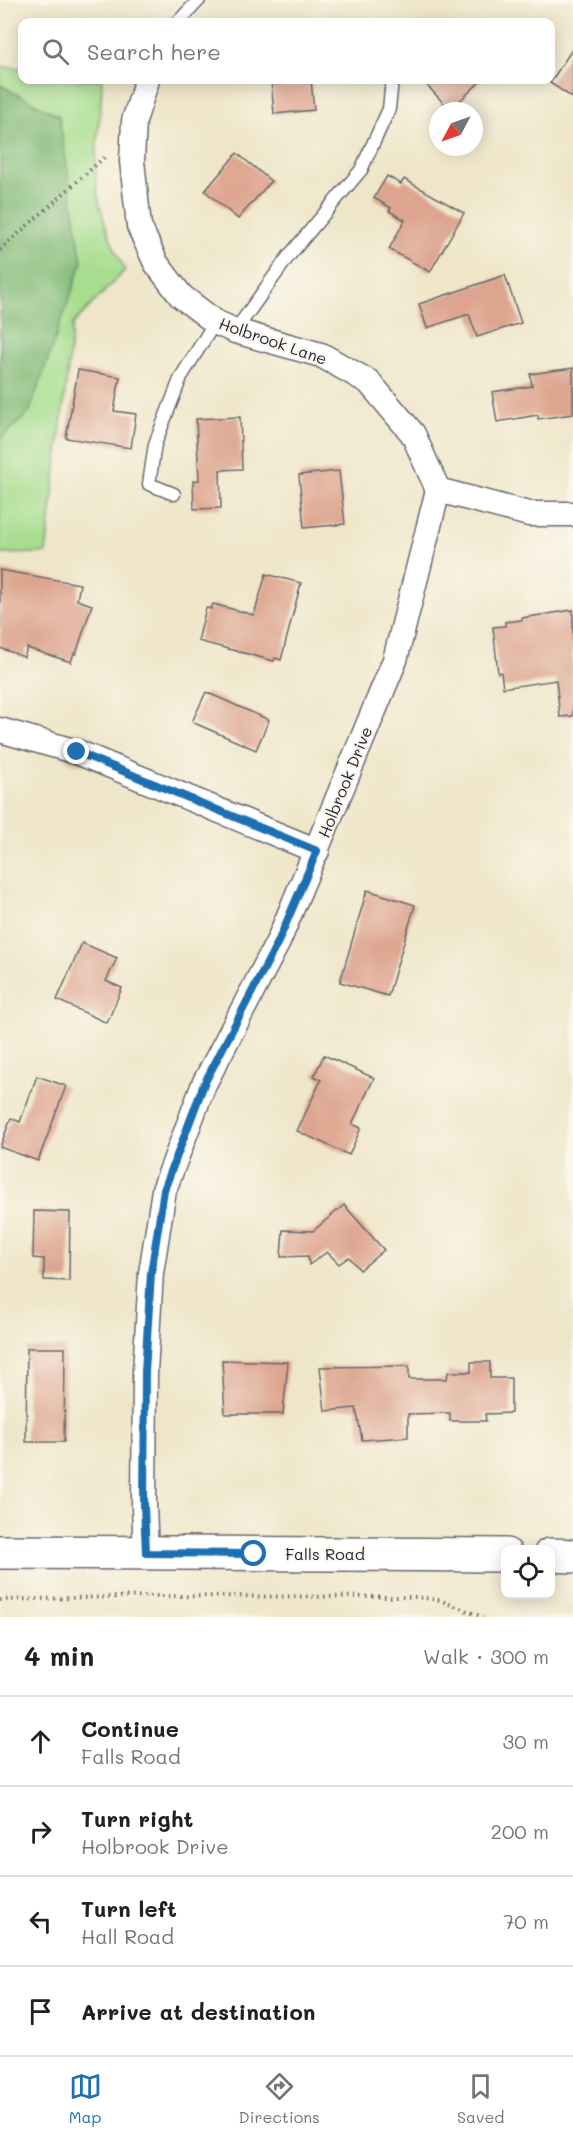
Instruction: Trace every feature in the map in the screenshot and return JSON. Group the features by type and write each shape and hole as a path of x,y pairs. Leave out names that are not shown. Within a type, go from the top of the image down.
{"main road":[{"name":"Falls Road","path":"0,1552 501,1555"},
{"path":"555,1556 573,1556"}],"street":[{"name":"Holbrook Lane","path":"146,84 134,121 132,161 139,226 156,263 181,296 225,326 321,355 369,382 412,434 438,490"},
{"path":"438,490 529,514 573,514"},
{"name":"Holbrook Drive","path":"146,1553 145,1372 151,1273 164,1190 204,1084 278,942 395,660 438,490"},
{"path":"0,730 77,752 317,851"}],"lane":[{"path":"181,18 199,0"},
{"path":"174,494 149,484 155,444 181,377 288,257 361,170 389,109 392,84"}],"path":[{"path":"0,250 133,132"},
{"path":"0,1600 149,1596 416,1597 439,1600 483,1617"}],"green space":[{"path":"0,60 2,67 18,68 18,84 102,84 96,173 98,198 114,247 125,270 73,324 46,553 0,554"},
{"path":"0,85 59,116 82,262 29,413 0,439"}],"building":[{"path":"573,48 573,98 552,84 555,84 555,75"},
{"path":"271,84 311,84 314,110 274,114"},
{"path":"426,84 478,84 459,102 443,102"},
{"path":"237,153 271,181 238,219 205,191"},
{"path":"387,176 401,184 404,179 464,213 430,272 389,249 405,220 389,211 391,208 374,198"},
{"path":"505,275 521,323 477,337 469,314 427,328 419,304"},
{"path":"573,368 573,414 538,419 538,415 497,422 492,392 532,386 530,374"},
{"path":"78,370 120,377 114,411 136,414 131,448 66,438"},
{"path":"240,417 242,469 220,470 221,508 194,509 193,481 199,480 196,419"},
{"path":"339,471 345,524 304,528 299,475"},
{"path":"0,570 80,584 77,600 92,605 76,654 74,653 71,662 27,648 24,657 0,648"},
{"path":"266,574 301,583 281,660 275,658 274,661 198,641 206,608 211,609 213,604 254,615"},
{"path":"573,610 573,716 560,717 556,680 503,688 501,672 498,673 493,627 505,626 505,622 522,620 522,618"},
{"path":"206,692 269,720 256,750 192,722"},
{"path":"367,890 415,905 388,996 340,982"},
{"path":"82,943 117,958 106,981 122,988 107,1023 57,1000"},
{"path":"324,1055 374,1078 352,1124 361,1128 349,1155 297,1131 321,1080 314,1076"},
{"path":"37,1076 66,1086 38,1161 0,1147 11,1118 20,1122"},
{"path":"344,1205 384,1250 360,1270 349,1257 339,1264 327,1252 309,1265 308,1256 281,1257 283,1230 313,1231"},
{"path":"34,1211 70,1212 69,1281 44,1280 44,1259 33,1258"},
{"path":"27,1348 65,1348 64,1442 26,1442"},
{"path":"222,1360 288,1362 283,1414 225,1414"},
{"path":"471,1362 490,1362 490,1378 511,1378 511,1413 485,1414 486,1421 450,1421 450,1413 408,1414 408,1437 362,1440 356,1408 325,1411 320,1367 409,1366 409,1379 447,1379 448,1372 471,1372"}],"route":[{"path":"77,752 317,851 278,942 204,1084 164,1190 151,1273 145,1372 146,1553 254,1554"}]}
